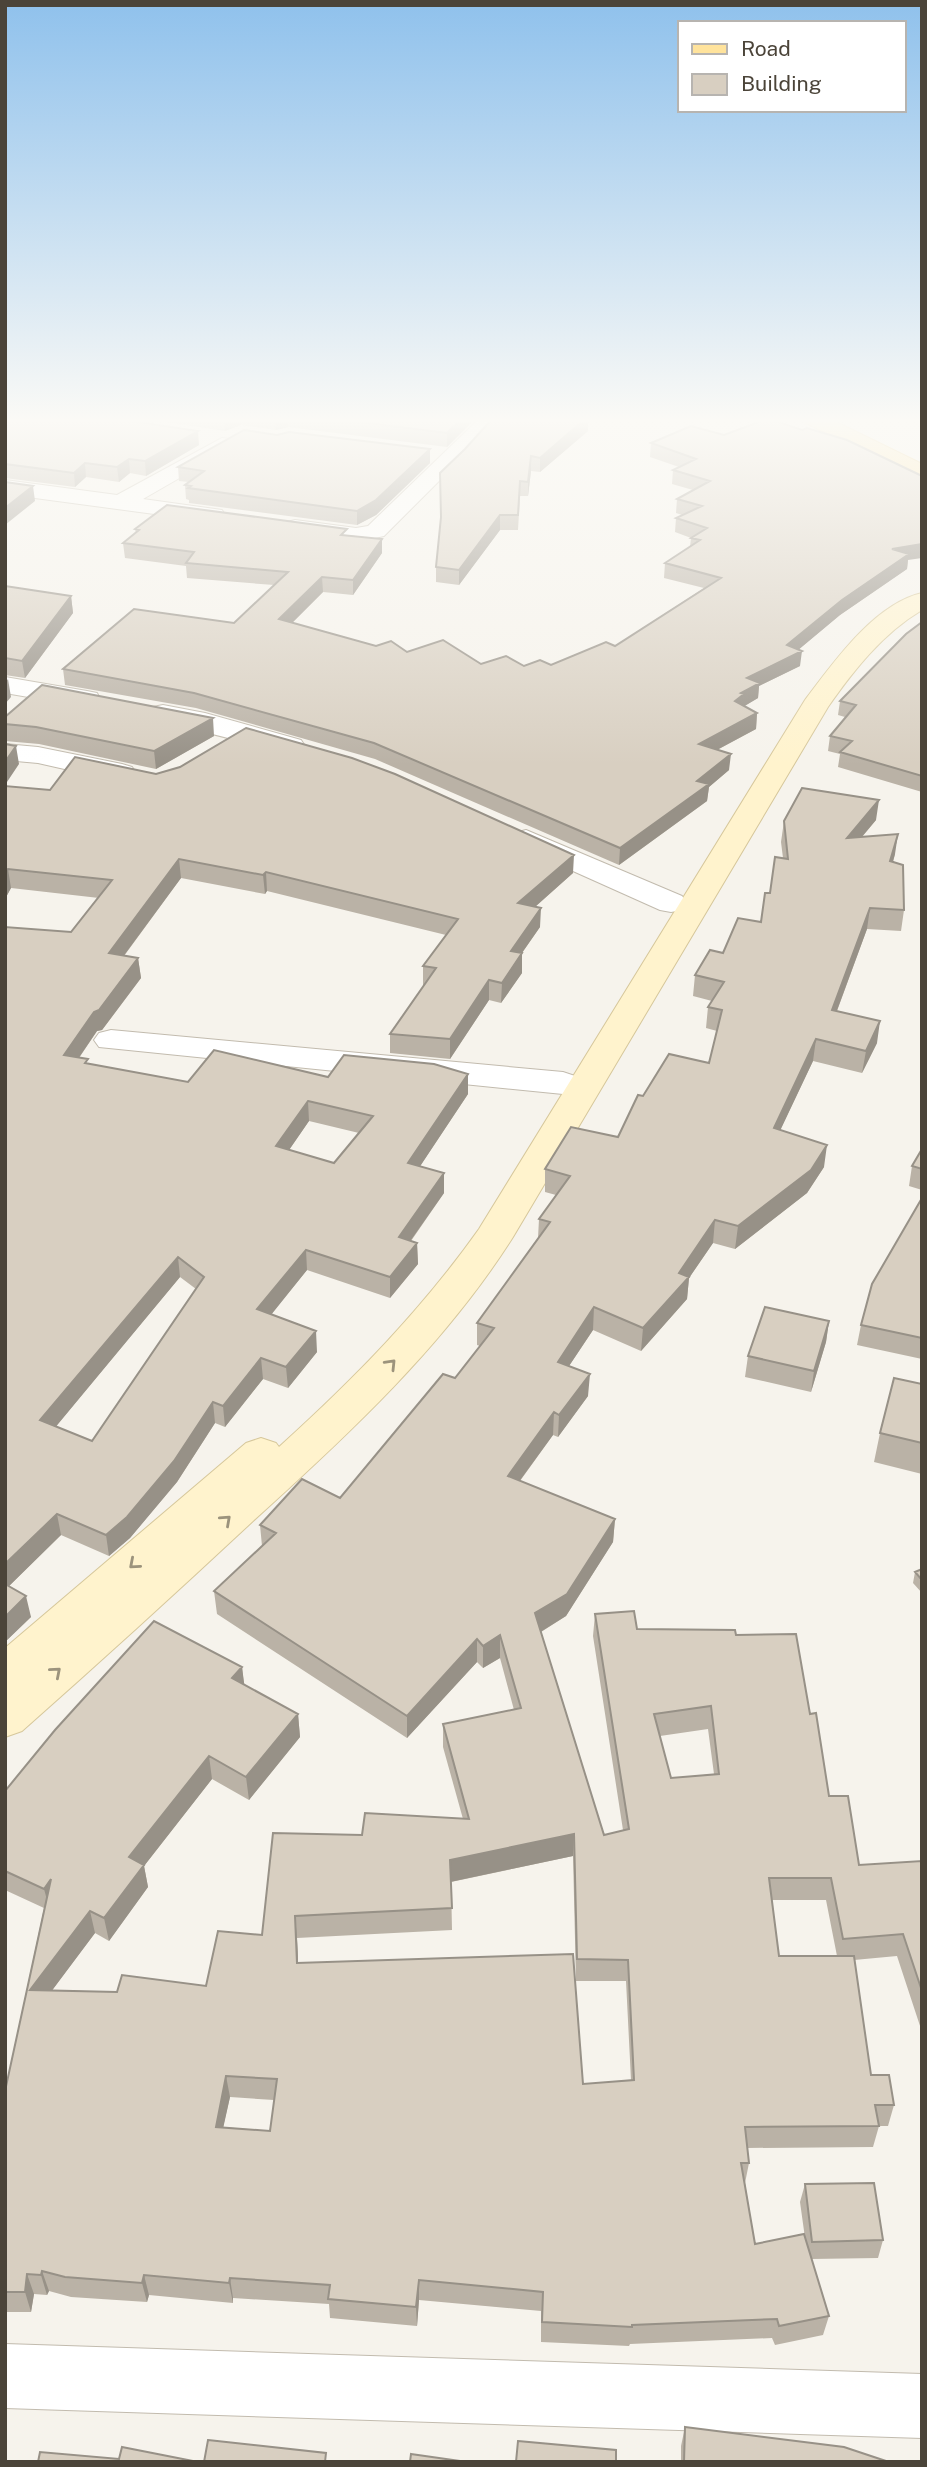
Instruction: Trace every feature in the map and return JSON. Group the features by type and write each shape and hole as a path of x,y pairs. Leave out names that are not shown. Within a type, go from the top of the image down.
{"main road":[{"path":"5,1677 286,1432 417,1301 458,1248 563,1083 671,903 817,670 843,641 873,615 922,588"},
{"path":"5,1717 352,1404 419,1335 449,1299 494,1237 815,706 842,667 869,637 908,607 922,600"}],"street":[{"path":"5,685 195,719 314,753"},
{"path":"212,752 244,733"},
{"path":"5,752 38,755 149,779"},
{"path":"502,829 671,903"},
{"path":"111,1040 563,1083"},
{"path":"5,2376 922,2406"}],"building":[{"path":"134,534 342,534 382,539 353,580 322,577 279,619 376,646 391,641 407,652 443,640 481,664 506,656 524,666 540,660 551,665 606,642 615,646 721,578 665,563 700,540 691,538 697,534 922,534 922,544 892,549 909,554 842,600 787,645 802,651 747,678 760,683 741,693 744,694 735,701 757,713 699,744 731,754 697,781 709,784 620,848 374,743 194,693 63,669 134,609 234,623 288,572 186,563 194,552 123,543"},
{"path":"439,534 486,534 459,570 436,567"},
{"path":"5,586 71,596 22,661 5,658"},
{"path":"922,622 922,776 840,752 852,741 830,736 856,705 840,701 906,634"},
{"path":"42,685 213,718 154,751 36,727 5,724 5,717"},
{"path":"246,728 352,758 395,774 574,855 518,903 541,908 511,951 522,953 502,983 489,980 450,1039 390,1034 436,968 423,966 458,919 266,872 263,875 179,859 109,953 138,958 99,1010 94,1012 64,1055 88,1059 85,1063 188,1082 214,1050 328,1077 344,1055 434,1064 468,1074 408,1163 444,1173 399,1237 417,1243 390,1277 306,1250 257,1309 316,1331 286,1367 261,1358 223,1406 213,1402 174,1461 127,1517 106,1535 57,1514 5,1564 5,927 71,932 112,880 8,869 5,874 5,786 50,790 75,757 156,774 180,767","holes":["308,1101 373,1116 334,1163 276,1146","178,1257 204,1277 92,1441 40,1420"]},
{"path":"5,744 16,746 5,762"},
{"path":"802,788 879,800 847,838 898,834 890,861 903,865 904,910 870,908 832,1010 880,1021 866,1051 816,1039 774,1128 827,1145 811,1170 738,1226 715,1220 679,1273 689,1277 643,1328 594,1307 558,1362 590,1374 559,1415 554,1412 508,1476 615,1519 567,1594 535,1613 604,1835 629,1829 595,1614 634,1611 637,1629 735,1630 736,1635 796,1634 810,1714 816,1713 829,1796 848,1796 859,1865 922,1861 922,1991 903,1934 843,1939 831,1878 769,1878 779,1956 854,1956 871,2075 889,2075 894,2105 875,2105 879,2126 745,2127 749,2163 741,2163 755,2244 804,2234 829,2316 779,2326 777,2319 632,2327 542,2322 543,2292 419,2280 416,2307 328,2299 330,2285 230,2278 229,2283 144,2275 142,2283 65,2277 42,2271 41,2275 27,2274 25,2292 5,2292 5,2091 51,1879 44,1889 5,1871 5,1791 55,1730 154,1621 242,1667 232,1678 298,1714 246,1777 209,1756 129,1857 144,1865 104,1918 90,1911 30,1990 117,1992 122,1975 206,1986 218,1931 262,1935 273,1833 362,1835 365,1813 469,1819 443,1724 521,1708 500,1635 483,1646 477,1639 407,1716 214,1591 276,1533 260,1525 302,1479 340,1498 443,1374 455,1378 494,1328 477,1323 550,1222 539,1219 570,1176 545,1169 571,1127 618,1137 638,1095 643,1096 669,1054 709,1063 722,1010 708,1007 724,982 695,975 710,950 723,953 738,918 761,922 765,893 770,893 775,857 788,859 784,821","holes":["711,1706 719,1774 671,1778 654,1714","574,1834 577,1959 628,1960 634,2080 583,2084 573,1954 297,1963 295,1916 452,1908 450,1860","226,2076 277,2079 270,2131 216,2127"]},
{"path":"922,1149 922,1169 912,1166"},
{"path":"922,1198 922,1338 861,1325 872,1284"},
{"path":"765,1307 829,1321 814,1371 748,1356"},
{"path":"894,1378 922,1384 922,1443 880,1433"},
{"path":"922,1569 922,1580 915,1572"},
{"path":"5,1584 26,1596 5,1617"},
{"path":"874,2183 883,2240 812,2242 805,2184"},
{"path":"685,2427 844,2447 889,2462 684,2462"},
{"path":"208,2440 326,2453 325,2462 204,2462"},
{"path":"518,2441 616,2450 616,2462 516,2462"},
{"path":"122,2447 198,2462 38,2462 40,2452 119,2459"},
{"path":"411,2454 467,2462 410,2462"}]}
